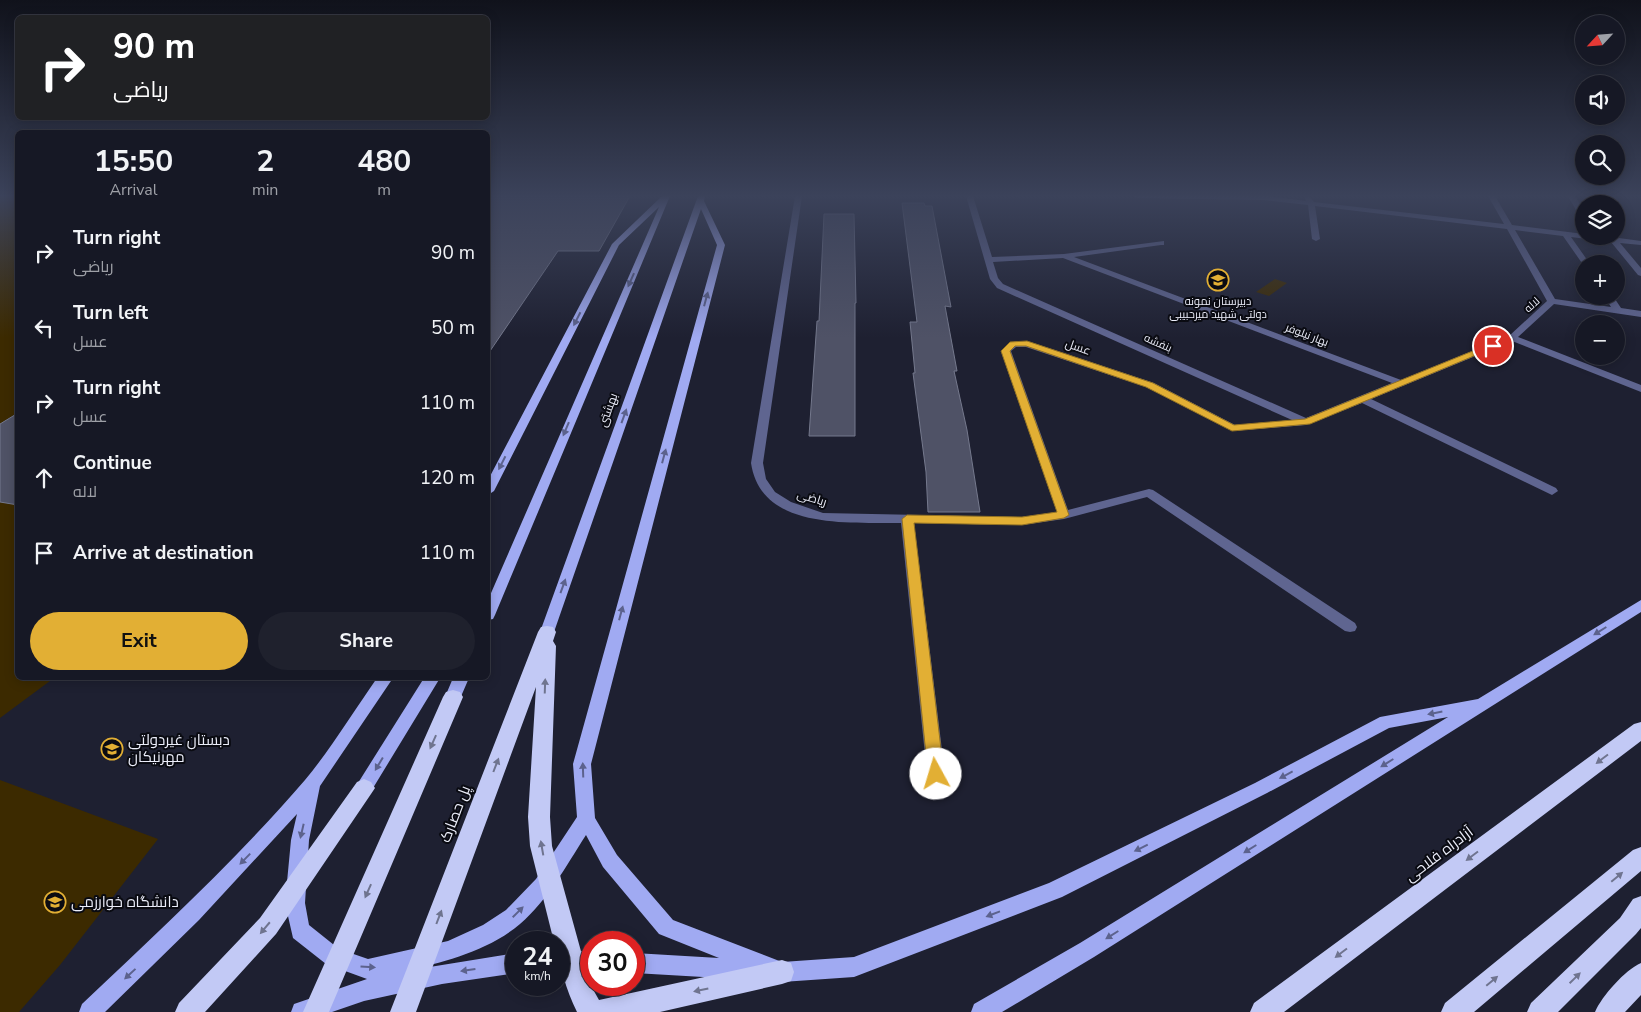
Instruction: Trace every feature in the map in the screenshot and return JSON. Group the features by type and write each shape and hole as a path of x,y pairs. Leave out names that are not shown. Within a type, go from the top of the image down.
{"highway":[{"name":"پل حصارک","path":"403,1012 547,632"},
{"path":"547,632 539,816 541,846 579,989 590,1012"},
{"path":"316,1012 457,687"},
{"name":"آزادراه فلاحی","path":"1263,1012 1641,730"},
{"path":"188,1012 268,926 364,788"},
{"path":"1454,1012 1641,857"},
{"path":"1540,1012 1628,926 1641,907"},
{"path":"602,1012 782,972"},
{"path":"1608,1012 1641,976"}],"main road":[{"path":"490,487 617,243"},
{"path":"490,610 579,398 649,243"},
{"name":"بهشتى","path":"547,632 685,243"},
{"path":"720,243 582,764 586,819 610,861 666,927 782,972"},
{"path":"490,589 514,552"},
{"path":"982,1012 1087,950 1641,605"},
{"path":"90,1012 192,913 256,847 312,784 384,680"},
{"path":"364,788 431,680"},
{"path":"645,964 782,972 854,967 1055,890 1261,788 1386,722 1483,704"},
{"path":"312,784 300,840 295,903 300,931 333,957 368,969 449,951 490,932 513,917 543,885 586,819"},
{"path":"302,1012 364,990 442,974 505,965"}],"street":[{"name":"ریاضی","path":"792,243 757,463 760,480 773,496 795,509 823,517 1022,521 1064,515 1149,493 1350,627"},
{"path":"983,243 988,260 1064,256 1159,243"},
{"name":"لاله","path":"1306,422 1512,338 1552,302 1518,243"},
{"path":"1571,243 1580,255"},
{"path":"1618,245 1641,273"},
{"name":"بهار نیلوفر","path":"1064,256 1401,383"},
{"name":"بنفشه","path":"988,260 994,279 1000,286 1306,422"},
{"path":"1552,302 1641,314"},
{"path":"1614,305 1618,311"},
{"path":"1512,338 1641,389"},
{"name":"عسل","path":"1064,515 1006,351 1013,344 1027,344 1150,385 1232,428 1306,422"},
{"path":"1362,399 1552,490"},
{"path":"907,519 936,774"}],"shaded area":[{"path":"0,243 15,243 15,414 0,424"},
{"path":"1275,279 1287,283 1269,296 1256,292"},
{"path":"0,502 15,505 15,680 51,680 0,718"},
{"name":"دانشگاه خوارزمی","path":"0,780 158,839 60,965 19,1012 0,1012"}],"building":[{"path":"490,243 603,243 599,251 558,251 490,351"},
{"path":"823,243 855,243 855,436 809,436 817,321 819,321"},
{"path":"907,243 939,243 951,307 945,306 957,371 954,371 967,430 980,512 928,512 926,472 913,373 915,373 910,322 917,322"},
{"path":"15,415 15,504 0,502 0,424"}],"place":[{"name":"دبیرستان نمونه دولتی شهید میرحبیبی","path":"1218,280"},
{"name":"دبستان غیردولتی مهرنیکان","path":"112,749"},
{"name":"دانشگاه خوارزمی","path":"55,902"}],"route":[{"path":"936,774 907,519 1022,521 1064,515 1006,351 1013,344 1027,344 1150,385 1232,428 1306,422 1493,346"}]}
